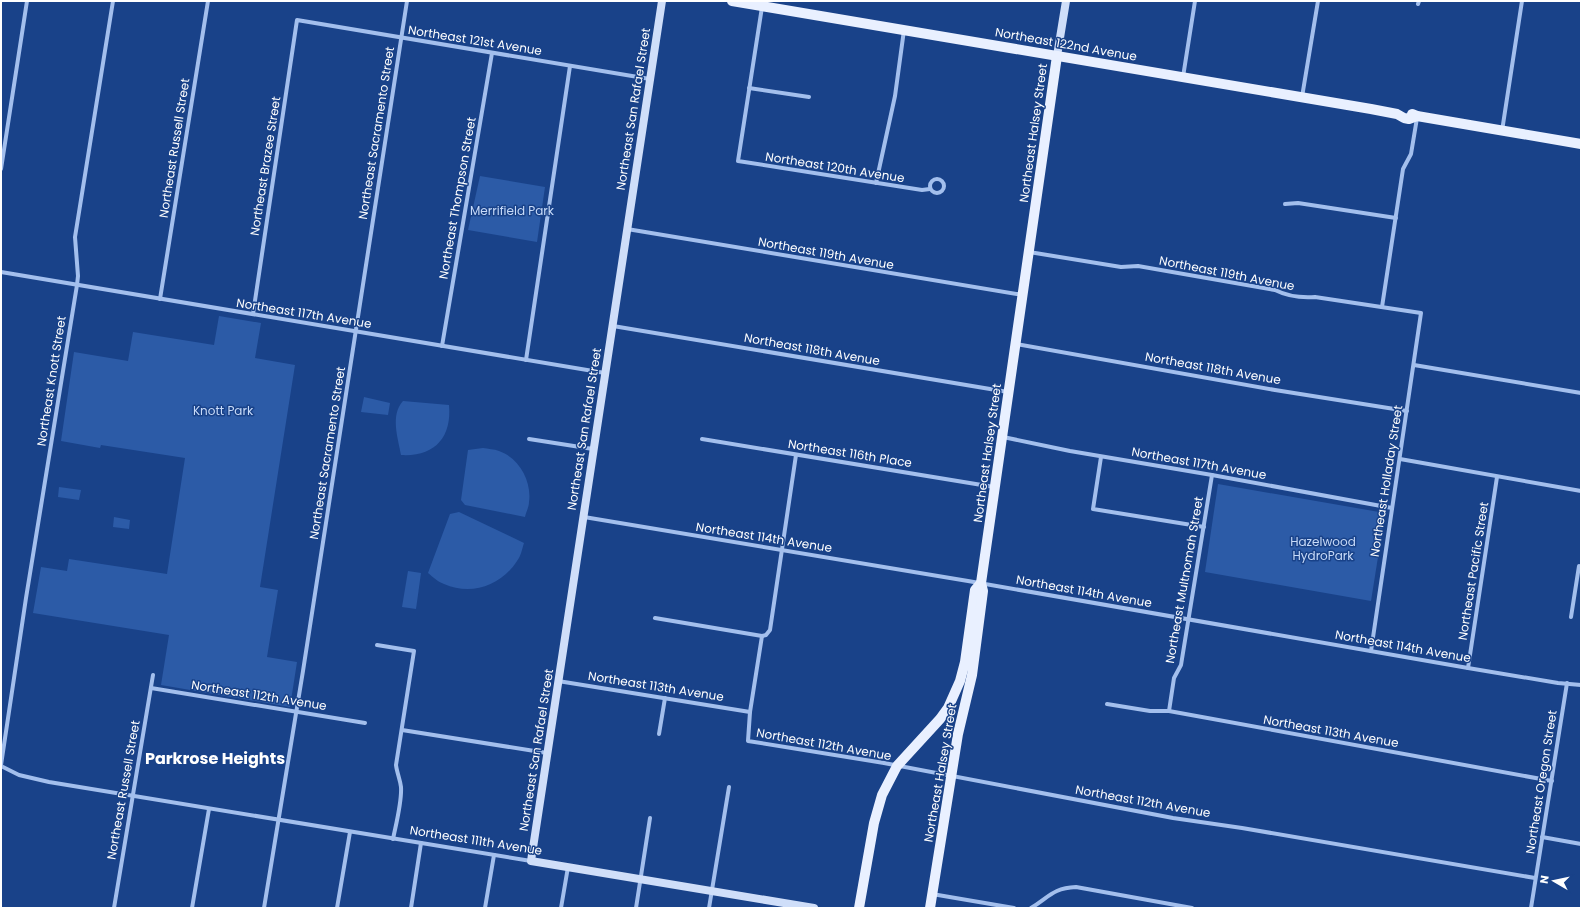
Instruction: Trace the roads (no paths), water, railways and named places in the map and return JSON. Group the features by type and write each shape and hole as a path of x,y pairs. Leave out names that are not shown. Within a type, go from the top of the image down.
{"main road":[{"name":"Northeast 122nd Avenue","path":"732,1 1302,97 1397,114 1409,119 1418,116 1581,144"},
{"name":"Northeast Halsey Street","path":"930,908 958,734 972,675 982,591 981,583 1057,56"},
{"path":"859,908 877,809 887,784 897,766 940,719 954,698 964,669 975,590 981,583"}],"street":[{"path":"1,169 27,1"},
{"name":"Northeast Knott Street","path":"1,766 26,598 77,285 78,276 75,237 113,1"},
{"name":"Northeast Russell Street","path":"160,299 208,1"},
{"name":"Northeast Sacramento Street","path":"264,908 297,712 406,1"},
{"name":"Northeast San Rafael Street","path":"531,861 662,1"},
{"name":"Northeast Halsey Street","path":"1057,56 1066,1"},
{"path":"1183,77 1195,1"},
{"path":"1302,97 1318,1"},
{"path":"1502,131 1522,1"},
{"path":"762,6 749,88 810,97"},
{"name":"Northeast 121st Avenue","path":"297,20 650,79"},
{"name":"Northeast Brazee Street","path":"253,314 297,20"},
{"path":"876,183 895,96 904,30"},
{"name":"Northeast Thompson Street","path":"442,346 492,52"},
{"path":"526,360 570,66"},
{"name":"Northeast 120th Avenue","path":"749,88 738,161 922,190 930,189"},
{"path":"1382,307 1403,169 1411,154 1418,116"},
{"path":"1285,204 1298,203 1396,218"},
{"name":"Northeast 119th Avenue","path":"627,229 1023,295"},
{"name":"Northeast 119th Avenue","path":"1029,252 1121,267 1138,266 1275,290 1283,294 1305,298 1315,297 1421,313"},
{"name":"Northeast 117th Avenue","path":"1,272 605,373"},
{"name":"Northeast Holladay Street","path":"1371,651 1421,313"},
{"name":"Northeast 118th Avenue","path":"612,326 1009,392"},
{"name":"Northeast 118th Avenue","path":"1016,344 1275,390 1407,411"},
{"path":"1414,365 1581,393"},
{"name":"Northeast 117th Avenue","path":"1002,437 1392,508"},
{"path":"529,438 593,449"},
{"name":"Northeast 116th Place","path":"702,439 995,487"},
{"path":"654,618 762,636 766,635 770,630 796,455"},
{"path":"1101,456 1093,509 1204,527"},
{"path":"1400,459 1581,491"},
{"name":"Northeast Multnomah Street","path":"1169,711 1174,678 1181,665 1212,475"},
{"name":"Northeast Pacific Street","path":"1468,668 1497,477"},
{"name":"Northeast 114th Avenue","path":"583,517 981,583 1468,668 1558,683 1581,685"},
{"path":"1571,617 1580,567"},
{"path":"750,712 762,636"},
{"path":"377,645 414,651 396,765 401,787 393,839"},
{"name":"Northeast Russell Street","path":"114,908 130,805 133,796 153,675"},
{"name":"Northeast 113th Avenue","path":"558,680 750,712"},
{"name":"Northeast Oregon Street","path":"1531,908 1567,683"},
{"name":"Northeast 112th Avenue","path":"151,688 365,723"},
{"path":"659,734 665,698"},
{"name":"Northeast 113th Avenue","path":"1107,704 1150,711 1169,711 1552,781"},
{"name":"Northeast 112th Avenue","path":"750,712 748,741 952,775 1173,818 1297,837 1536,878"},
{"path":"402,730 547,753"},
{"name":"Northeast 111th Avenue","path":"1,766 19,775 36,780 641,879 712,891 783,906 814,908"},
{"path":"709,908 729,787"},
{"path":"192,908 209,808"},
{"path":"636,908 650,818"},
{"path":"337,908 350,832"},
{"path":"1542,837 1581,844"},
{"path":"411,908 421,843"},
{"path":"485,908 494,855"},
{"path":"561,908 568,867"},
{"path":"1032,908 1054,892 1064,888 1076,888 1192,908"},
{"path":"932,894 1014,908"}],"district":[{"name":"Parkrose Heights","path":"215,758"}],"park label":[{"name":"Merrifield Park","path":"512,210"},
{"name":"Knott Park","path":"223,410"},
{"name":"Hazelwood HydroPark","path":"1323,548"}]}
